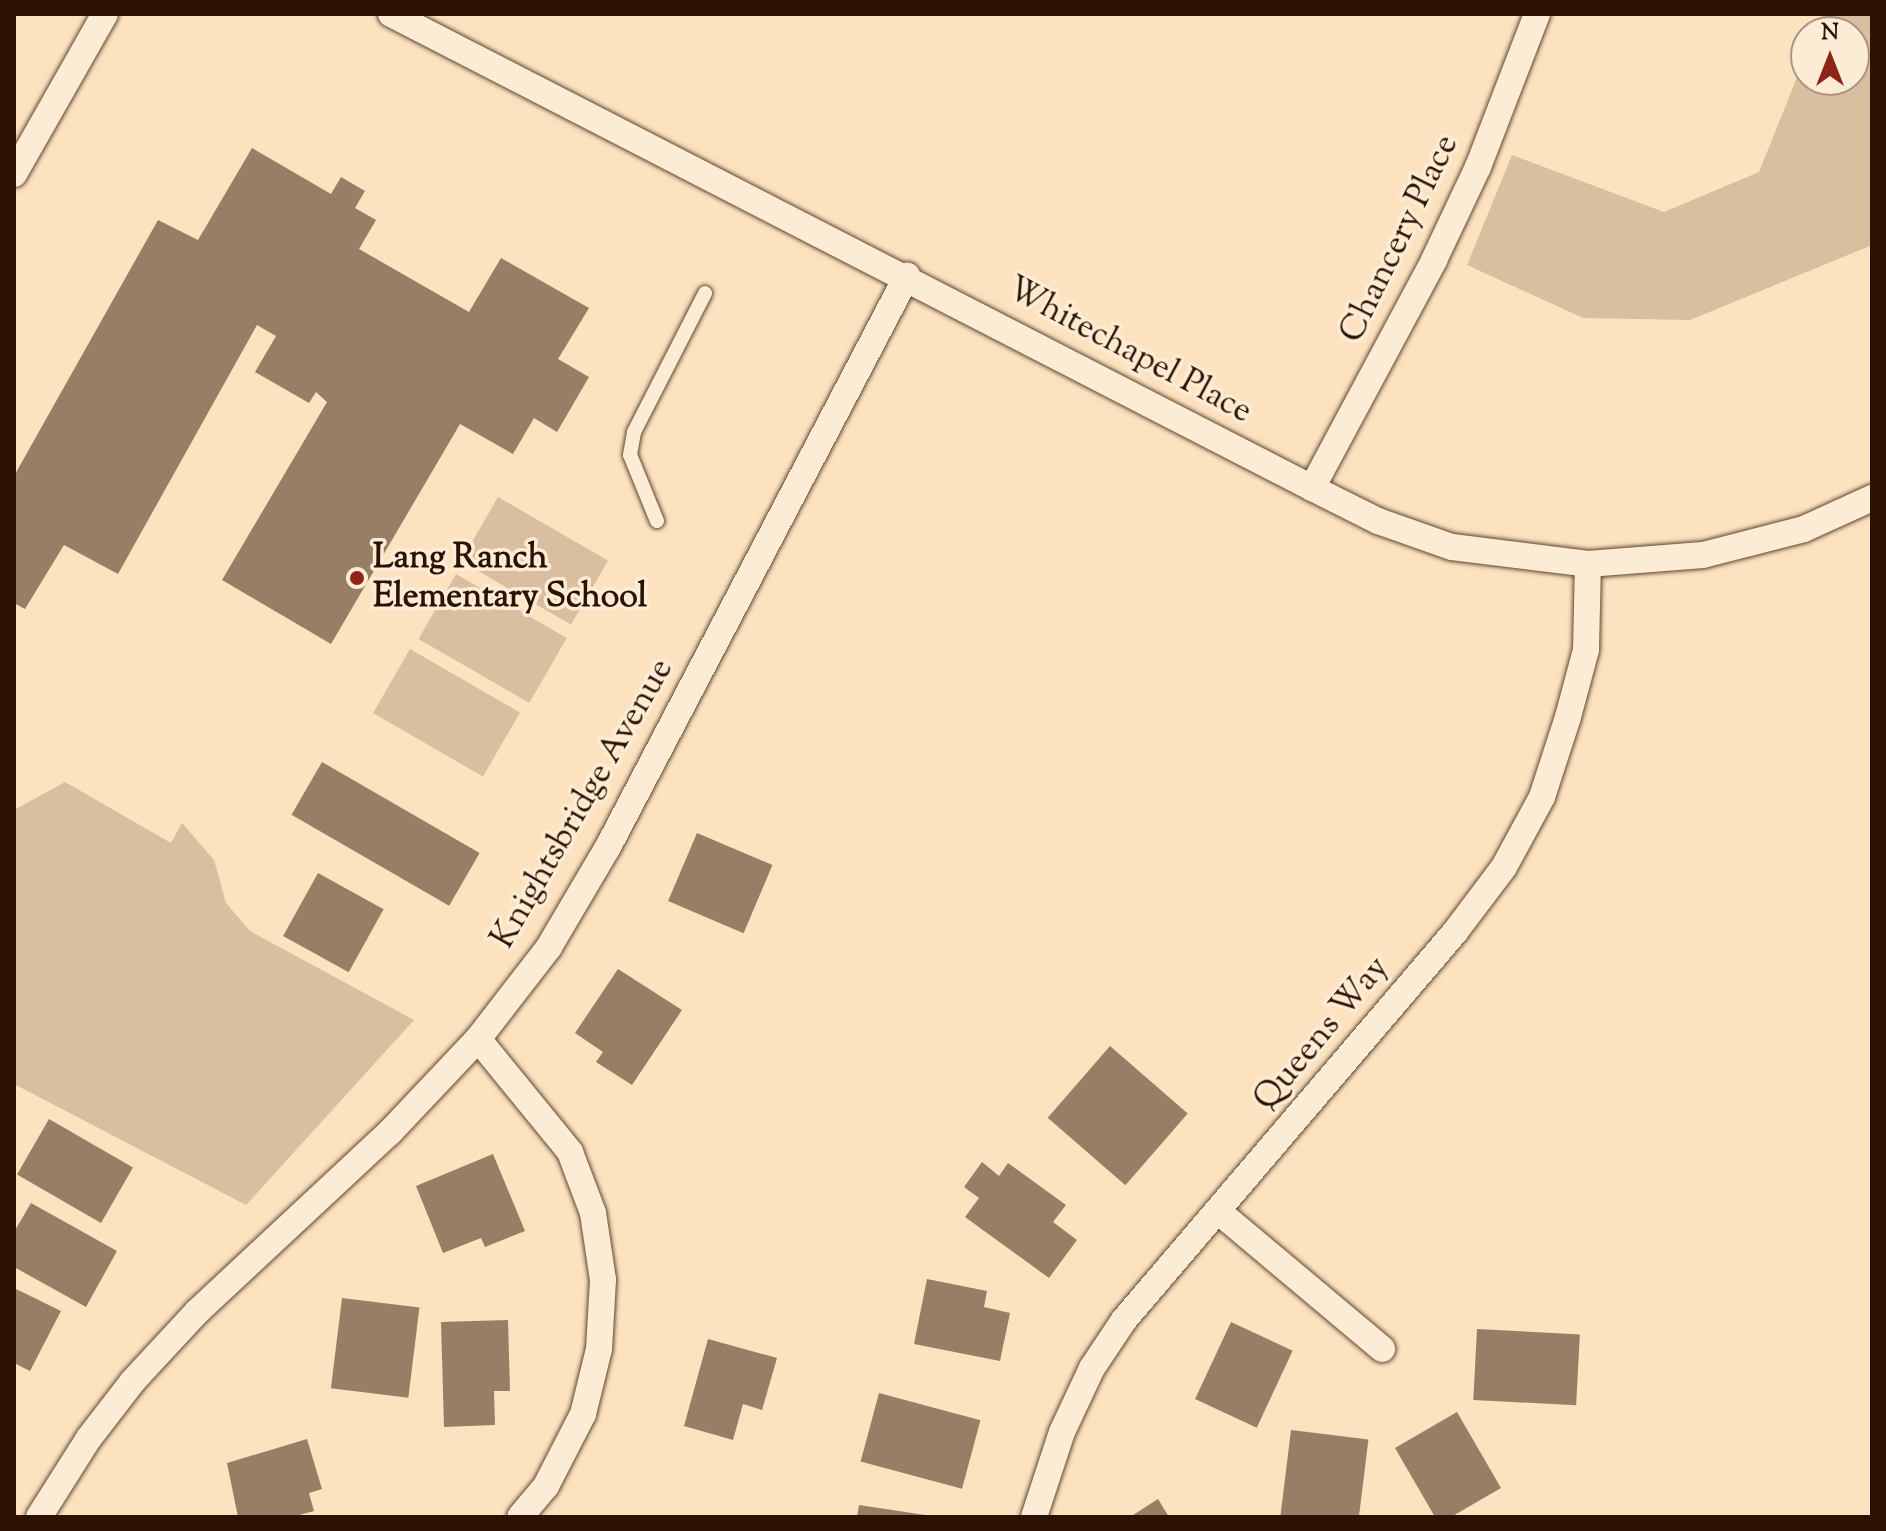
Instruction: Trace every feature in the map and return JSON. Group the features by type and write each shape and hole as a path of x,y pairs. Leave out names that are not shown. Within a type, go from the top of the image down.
{"street":[{"path":"14,174 105,14"},
{"name":"Whitechapel Place","path":"391,14 907,276 1312,488 1378,521 1452,547 1588,564 1703,555 1804,529 1872,498"},
{"name":"Chancery Place","path":"1312,488 1434,260 1478,167 1537,14"},
{"name":"Knightsbridge Avenue","path":"39,1517 89,1438 165,1347 390,1132 478,1039 549,947 608,847 907,276"},
{"name":"Queens Way","path":"1034,1517 1062,1432 1092,1368 1124,1320 1455,932 1504,867 1542,797 1568,717 1586,650 1588,564"},
{"path":"478,1039 509,1070 570,1152 593,1213 603,1280 599,1349 583,1414 546,1486 520,1517"},
{"path":"1219,1212 1382,1349"}],"lane":[{"path":"657,521 630,455 634,432 705,293"}],"shaded area":[{"path":"1872,14 1872,245 1690,320 1583,318 1467,265 1512,155 1664,212 1759,172 1790,95 1870,96 1870,16 1822,16"},
{"path":"498,497 608,560 571,625 461,561"},
{"path":"456,574 567,638 529,703 418,639"},
{"path":"410,649 520,712 483,777 373,713"},
{"path":"65,782 171,843 182,823 214,860 226,903 250,931 414,1020 246,1205 14,1084 14,810"}],"building":[{"path":"252,148 331,194 341,177 365,191 355,208 376,220 359,249 469,312 501,258 589,308 558,359 589,377 557,432 534,418 513,454 460,424 331,644 222,580 327,402 316,392 309,403 255,372 276,336 257,325 118,574 64,545 25,609 14,603 14,476 158,220 198,240"},
{"path":"322,762 480,853 449,906 292,815"},
{"path":"697,833 772,865 744,933 668,901"},
{"path":"318,873 384,909 349,972 283,936"},
{"path":"618,969 682,1010 632,1085 596,1062 603,1052 575,1033"},
{"path":"1110,1046 1188,1114 1125,1185 1048,1118"},
{"path":"49,1119 133,1168 101,1223 17,1174"},
{"path":"493,1154 525,1231 485,1247 481,1238 443,1253 416,1186"},
{"path":"982,1162 999,1176 1008,1163 1066,1205 1053,1222 1077,1240 1049,1278 965,1217 979,1198 964,1187"},
{"path":"31,1203 117,1251 86,1307 14,1267 14,1232"},
{"path":"927,1279 987,1291 984,1307 1010,1313 1000,1361 914,1344"},
{"path":"14,1288 61,1311 30,1371 14,1363"},
{"path":"342,1298 419,1308 408,1398 331,1388"},
{"path":"508,1320 510,1391 494,1391 495,1425 444,1427 441,1322"},
{"path":"1231,1322 1293,1351 1257,1428 1195,1399"},
{"path":"1477,1329 1580,1334 1576,1405 1473,1400"},
{"path":"708,1339 777,1358 762,1410 743,1404 733,1440 684,1426"},
{"path":"879,1393 980,1420 962,1489 861,1462"},
{"path":"1457,1412 1501,1488 1451,1517 1435,1517 1395,1448"},
{"path":"1291,1430 1368,1440 1359,1517 1280,1516"},
{"path":"307,1439 322,1489 309,1493 314,1511 292,1517 238,1517 227,1463"},
{"path":"1158,1499 1169,1517 1130,1517"},
{"path":"859,1505 925,1515 925,1517 857,1517"}],"place":[{"name":"Lang Ranch Elementary School","path":"357,578"}]}
